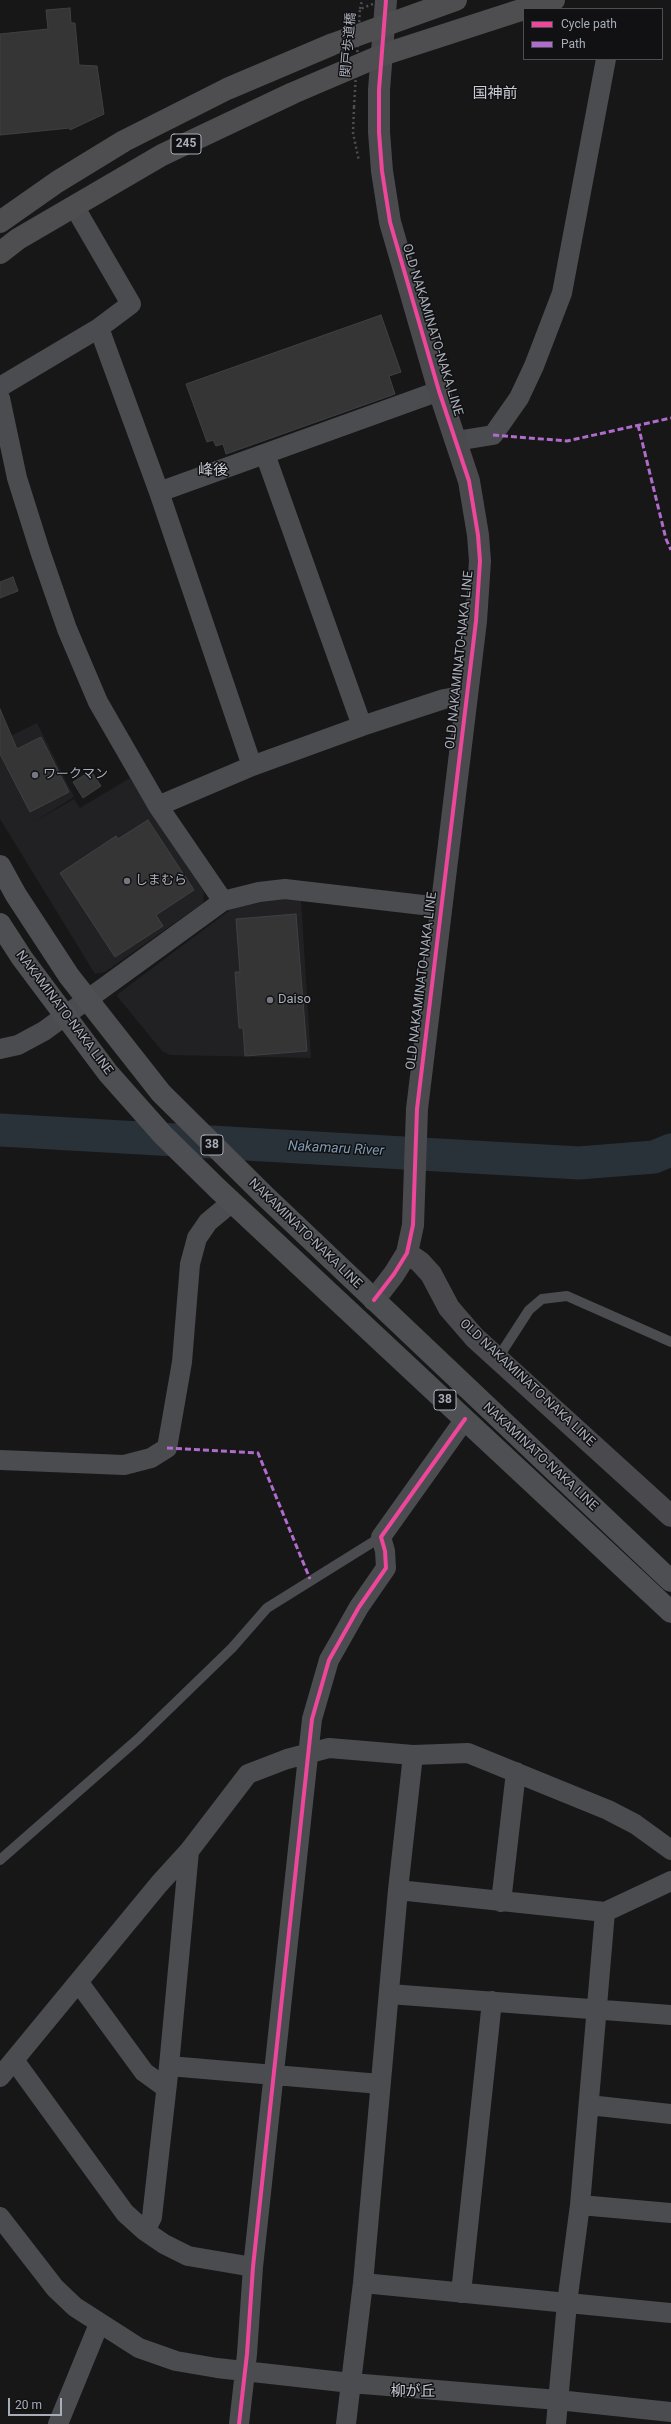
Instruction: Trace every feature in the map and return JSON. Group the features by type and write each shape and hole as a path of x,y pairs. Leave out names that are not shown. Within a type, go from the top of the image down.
{"highway":[{"name":"245","path":"0,222 57,182 124,141 227,89 333,44 456,0"},
{"name":"245","path":"527,8 554,0"},
{"name":"245","path":"0,253 18,239 162,155 312,84 382,55 523,9"}],"main road":[{"name":"NAKAMINATO-NAKA LINE","path":"0,866 45,941 87,1001 161,1093 265,1196 671,1581"},
{"name":"NAKAMINATO-NAKA LINE","path":"0,924 65,1017 125,1094 225,1196 671,1612"}],"street":[{"name":"OLD NAKAMINATO-NAKA LINE","path":"386,0 383,26 379,132 382,171 390,222 439,391 469,481 478,535 480,561 479,590 467,695 440,907 417,1108 412,1203 413,1225 406,1252 420,1262 431,1274 449,1308 475,1338 671,1516"},
{"path":"456,441 493,435 519,398 534,366 562,293 606,60"},
{"path":"0,387 99,328 132,304 74,206"},
{"path":"99,328 159,492 252,766"},
{"path":"159,492 439,391"},
{"path":"0,398 17,478 67,629 98,702 158,806 223,901"},
{"path":"265,454 362,726"},
{"path":"158,806 252,766 362,726 444,699 467,695"},
{"path":"0,1049 18,1045 65,1017 223,901 259,892 285,889 440,907"},
{"path":"0,1460 124,1466 151,1458 167,1448 182,1362 190,1264 198,1238 225,1196"},
{"path":"374,1300 394,1274 406,1252"},
{"path":"239,2424 253,2267 307,1754 312,1719 329,1660 360,1607 386,1568 385,1551 380,1537 465,1419"},
{"path":"0,2077 79,1983 159,1884 189,1851 248,1774 287,1759 330,1748 413,1754 468,1753 608,1810 635,1824 671,1850"},
{"path":"346,2424 363,2283 398,1890 413,1754"},
{"path":"501,1902 516,1772"},
{"path":"145,2231 152,2217 169,2066 189,1851"},
{"path":"398,1890 606,1912 671,1881"},
{"path":"556,2424 567,2303 580,2205 606,1912"},
{"path":"79,1983 144,2072 166,2088"},
{"path":"389,1994 598,2008 671,2015"},
{"path":"461,2293 492,2001"},
{"path":"14,2060 126,2213 145,2231 164,2244 188,2256 253,2267"},
{"path":"169,2066 380,2084"},
{"path":"589,2106 671,2114"},
{"path":"580,2205 671,2212"},
{"path":"0,2217 55,2288 75,2307 99,2324 139,2348 176,2361 244,2371 671,2412"},
{"path":"363,2283 671,2313"},
{"path":"58,2424 99,2324"}],"lane":[{"path":"498,1358 533,1306 542,1299 567,1296 671,1342"},
{"path":"0,1860 138,1739 232,1648 267,1608 380,1537"}],"path":[{"path":"360,9 362,0"}],"shaded area":[{"path":"37,723 74,797 32,823 74,799 80,808 130,778 204,892 203,903 105,972 95,974 0,819 0,741"},
{"path":"280,897 301,900 311,1058 170,1055 162,1051 117,996 119,993 230,910 244,903"}],"building":[{"path":"70,8 71,23 75,23 79,65 97,66 104,114 70,130 70,128 0,135 0,34 48,29 46,10"},
{"path":"381,315 401,372 389,376 395,394 226,454 223,444 216,446 213,440 207,442 186,384"},
{"path":"13,577 18,591 0,598 0,582"},
{"name":"ワークマン","path":"0,709 17,749 41,737 69,792 30,812 0,754"},
{"path":"91,771 101,786 83,798 73,782"},
{"name":"しまむら","path":"148,820 194,890 156,915 163,926 115,957 60,873 116,836 118,839"},
{"name":"Daiso","path":"296,914 307,1051 245,1056 243,1028 239,1028 235,972 240,972 236,919"}],"waterway":[{"name":"Nakamaru River","path":"0,1130 579,1163 654,1157 671,1150"}],"marked path":[{"path":"493,435 567,441 671,418"},
{"path":"638,425 666,539 671,550"},
{"path":"167,1448 258,1453 310,1579"}],"cycle path":[{"path":"374,1300 394,1274 407,1253 413,1225 417,1109 476,621 480,561 478,535 469,481 439,391 390,222 382,171 379,132 379,90 386,0"},
{"path":"239,2424 247,2354 253,2267 312,1719 329,1660 359,1607 386,1568 385,1551 381,1537 465,1419"}],"place":[{"name":"ワークマン","path":"35,775"},
{"name":"しまむら","path":"127,881"},
{"name":"Daiso","path":"270,1000"}],"district":[{"name":"国神前","path":"495,94"},
{"name":"峰後","path":"213,471"},
{"name":"柳が丘","path":"413,2392"}]}
